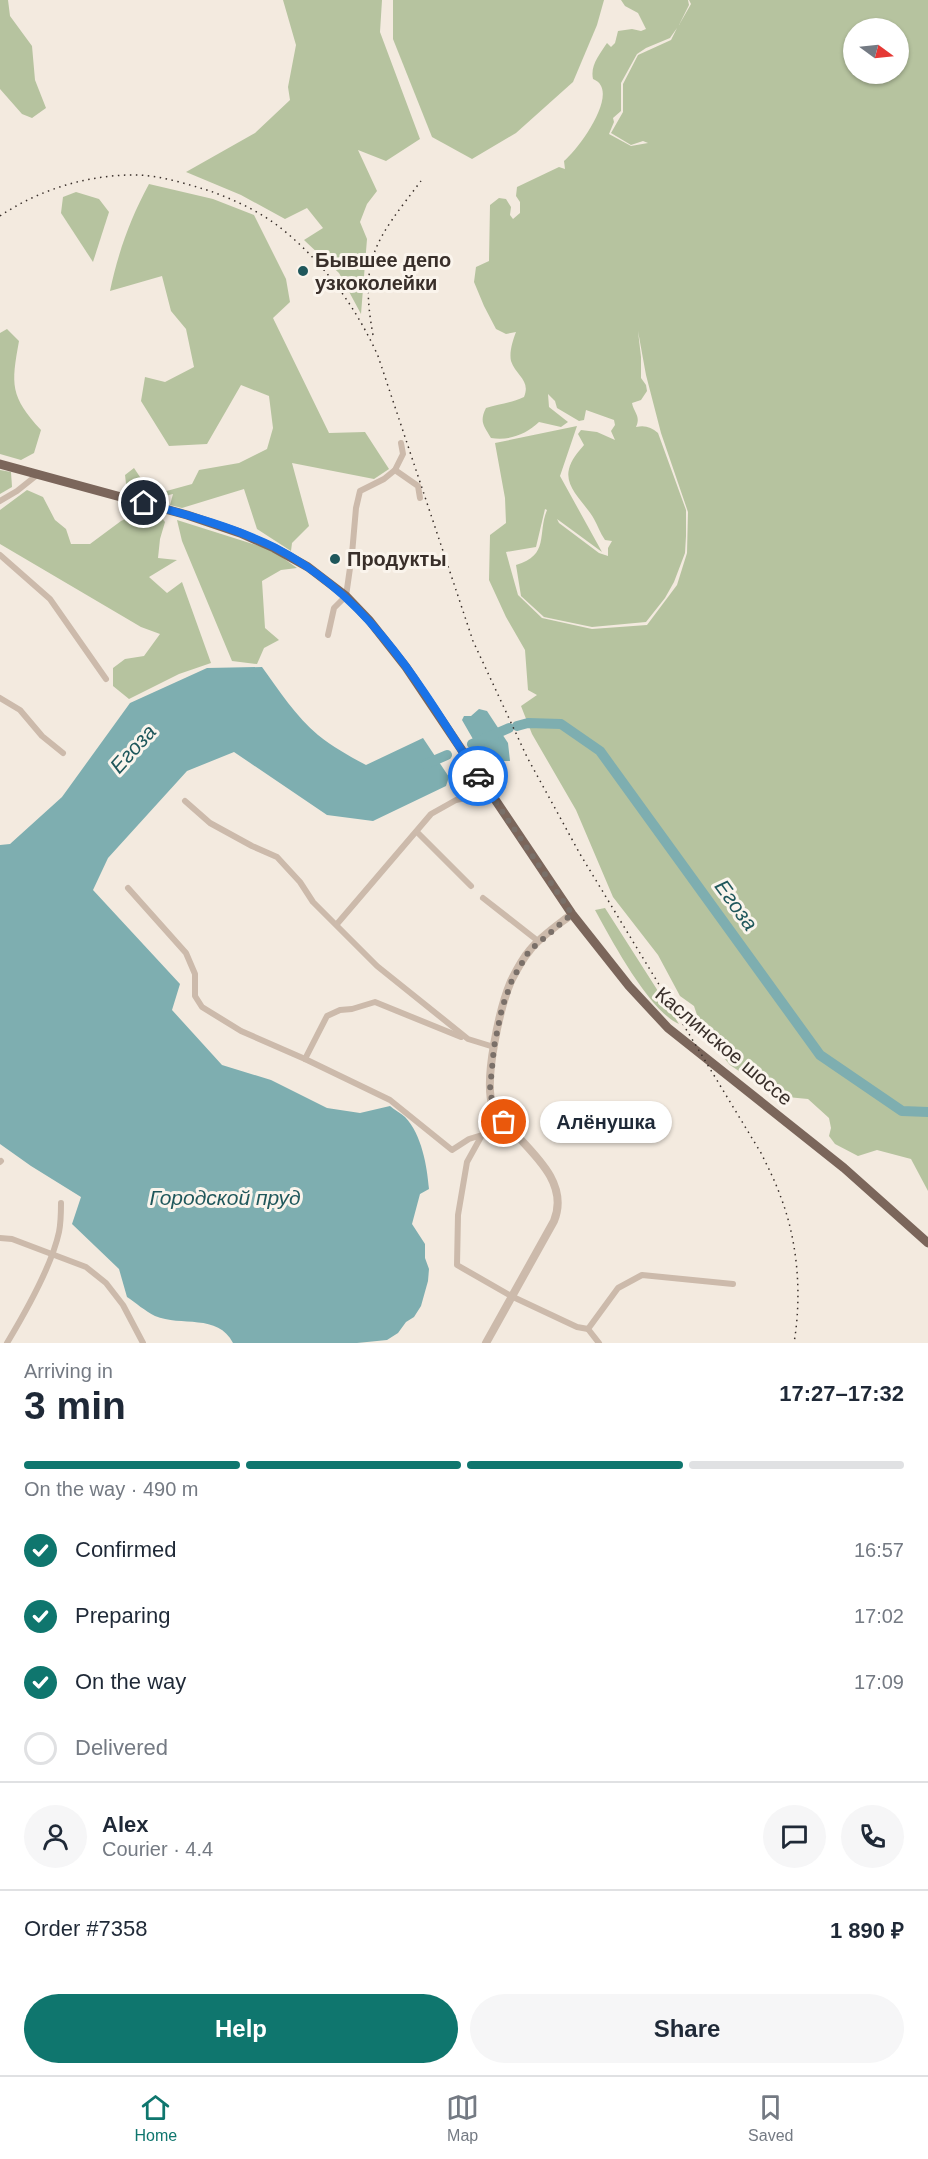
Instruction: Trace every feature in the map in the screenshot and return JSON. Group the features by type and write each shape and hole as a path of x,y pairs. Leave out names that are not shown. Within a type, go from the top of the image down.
{"main road":[{"name":"Каслинское шоссе","path":"0,464 187,515 240,533 300,562 346,596 369,620 406,667 572,914 629,986 668,1028 844,1168 928,1243"}],"street":[{"path":"328,635 334,608 346,596 360,491 384,479 395,470 403,454 401,443"},
{"path":"395,470 418,486 420,498"},
{"path":"0,501 38,475"},
{"path":"0,555 50,599 106,679"},
{"path":"0,698 20,710 42,736 63,753"},
{"path":"337,924 431,814 456,800 469,797 485,786"},
{"path":"185,801 210,823 252,846 277,856 300,882 313,902 377,966 468,1039"},
{"path":"417,832 471,886"},
{"path":"128,888 186,953 195,974 195,996 202,1007 241,1031 390,1100 452,1150 504,1122"},
{"path":"483,898 538,941"},
{"path":"486,1343 554,1221 559,1202 558,1192 544,1167 493,1107 490,1089 494,1047 502,1008 512,980 529,951 572,914"},
{"path":"305,1059 327,1016 340,1010 375,1002 494,1047"},
{"path":"482,1135 467,1162 458,1215 457,1265 511,1296 577,1327 588,1329 600,1343"},
{"path":"8,1343 26,1311 52,1254 59,1233 61,1203"},
{"path":"0,1238 12,1239 87,1267 105,1282 123,1305 143,1343"},
{"path":"588,1329 618,1288 642,1275 733,1284"}],"green space":[{"path":"0,0 8,0 10,16 32,46 35,80 46,108 32,118 22,114 0,89"},
{"path":"283,0 382,0 380,32 420,139 386,161 358,150 377,191 367,204 360,222 367,239 361,314 339,273 304,240 323,228 307,208 285,219 241,195 186,172 255,133 290,100 288,87 296,45"},
{"path":"393,0 604,0 597,25 573,82 516,133 472,159 432,137 393,39"},
{"path":"621,0 688,0 689,5 679,25 691,4 689,0 928,0 928,1191 911,1159 877,1150 858,1156 835,1144 829,1136 831,1128 829,1118 808,1099 787,1097 764,1088 730,1065 703,1033 694,1006 680,996 658,955 613,897 576,810 532,734 521,706 537,695 528,690 525,650 506,617 489,580 490,535 506,523 505,498 495,443 577,426 560,476 602,552 557,519 559,523 599,553 608,556 608,548 612,541 605,540 590,513 577,496 568,476 571,462 584,445 578,434 581,430 597,432 615,440 611,431 615,425 614,420 586,410 584,420 579,421 557,408 555,401 548,394 549,407 568,422 561,427 539,422 517,436 491,438 484,427 486,408 524,397 526,386 511,361 511,350 516,332 506,334 496,329 474,282 476,267 489,261 490,205 499,198 506,199 511,207 510,215 513,219 520,213 520,202 516,196 517,187 559,167 565,169 564,161 579,145 601,107 603,95 601,85 593,79 592,74 596,60 607,43 611,47 615,43 618,31 646,29 638,13 625,6","holes":["677,28 671,40 638,55 623,84 623,112 611,133 631,145 643,141 648,143 631,146 609,134 614,122 613,118 621,111 621,83 637,54 670,38","638,331 646,375 661,433 688,512 687,553 677,585 647,625 592,629 542,618 518,595 506,552 536,547 545,509 547,510 538,550 527,561 516,565 521,596 544,617 592,627 646,622 665,598 685,553 686,510 658,433 648,427 636,427 637,417 632,403 641,400 647,391 641,378"]},
{"path":"149,184 213,199 254,215 286,279 290,302 273,318 329,433 365,432 389,469 374,479 292,463 309,526 292,543 291,551 257,529 244,489 182,508 170,505 173,494 152,499 127,492 125,475 134,468 152,495 192,484 199,470 239,463 267,449 273,428 269,396 241,385 207,444 169,446 141,401 145,377 165,382 194,367 186,329 171,311 162,276 110,291 125,236"},
{"path":"76,192 99,199 109,212 93,262 61,213 63,197"},
{"path":"7,329 19,341 14,380 18,398 41,430 34,453 21,460 0,454 0,333"},
{"path":"0,470 11,472 12,487 0,494"},
{"path":"27,490 43,497 55,520 66,529 71,544 90,544 121,521 139,513 158,513 165,522 158,558 177,560 149,577 167,593 182,582 211,663 179,674 129,699 113,686 113,668 125,659 144,656 160,634 141,627 0,544 0,510"},
{"path":"177,520 272,550 297,568 281,570 262,581 265,628 279,640 264,648 257,664 232,661 182,541"},
{"path":"605,908 679,1024 667,1017 655,1005 632,973 595,910"}],"water":[{"name":"Городской пруд","path":"262,667 288,703 310,728 335,747 366,765 423,738 449,777 446,786 373,821 327,815 234,752 187,771 108,858 93,890 180,984 172,1010 222,1065 271,1080 327,1108 360,1113 390,1106 411,1124 423,1151 429,1189 420,1194 412,1224 425,1244 425,1258 429,1269 428,1281 421,1306 414,1317 406,1322 398,1333 387,1340 357,1343 233,1343 226,1334 209,1324 176,1321 155,1316 127,1297 119,1269 72,1224 81,1197 0,1144 0,845 10,844 62,797 130,703 207,668"},
{"path":"479,709 487,711 508,743 510,761 489,761 481,753 462,720 464,716 471,716"}],"waterway":[{"name":"Егоза","path":"517,726 528,723 561,724 600,751 820,1055 902,1111 928,1112"},
{"name":"Егоза","path":"472,744 509,728"},
{"name":"Егоза","path":"426,764 447,755"}],"railway":[{"path":"0,216 32,198 84,180 120,175 165,179 219,195 265,217 312,256 338,287 360,320 378,356 473,641 527,757 580,854 761,1153 776,1184 791,1231 797,1268 798,1306 794,1343"},
{"path":"373,335 368,287 375,251 382,235 421,181"}],"way so far":[{"path":"478,776 572,914 529,951 512,980 502,1008 494,1047 490,1089 493,1107 504,1122"}],"place":[{"name":"Бывшее депо узкоколейки","path":"303,271"},
{"name":"Продукты","path":"335,559"},
{"name":"Алёнушка","path":"504,1122"}],"route":[{"path":"144,503 240,533 274,548 308,567 346,596 390,645 440,716 478,776"}]}
